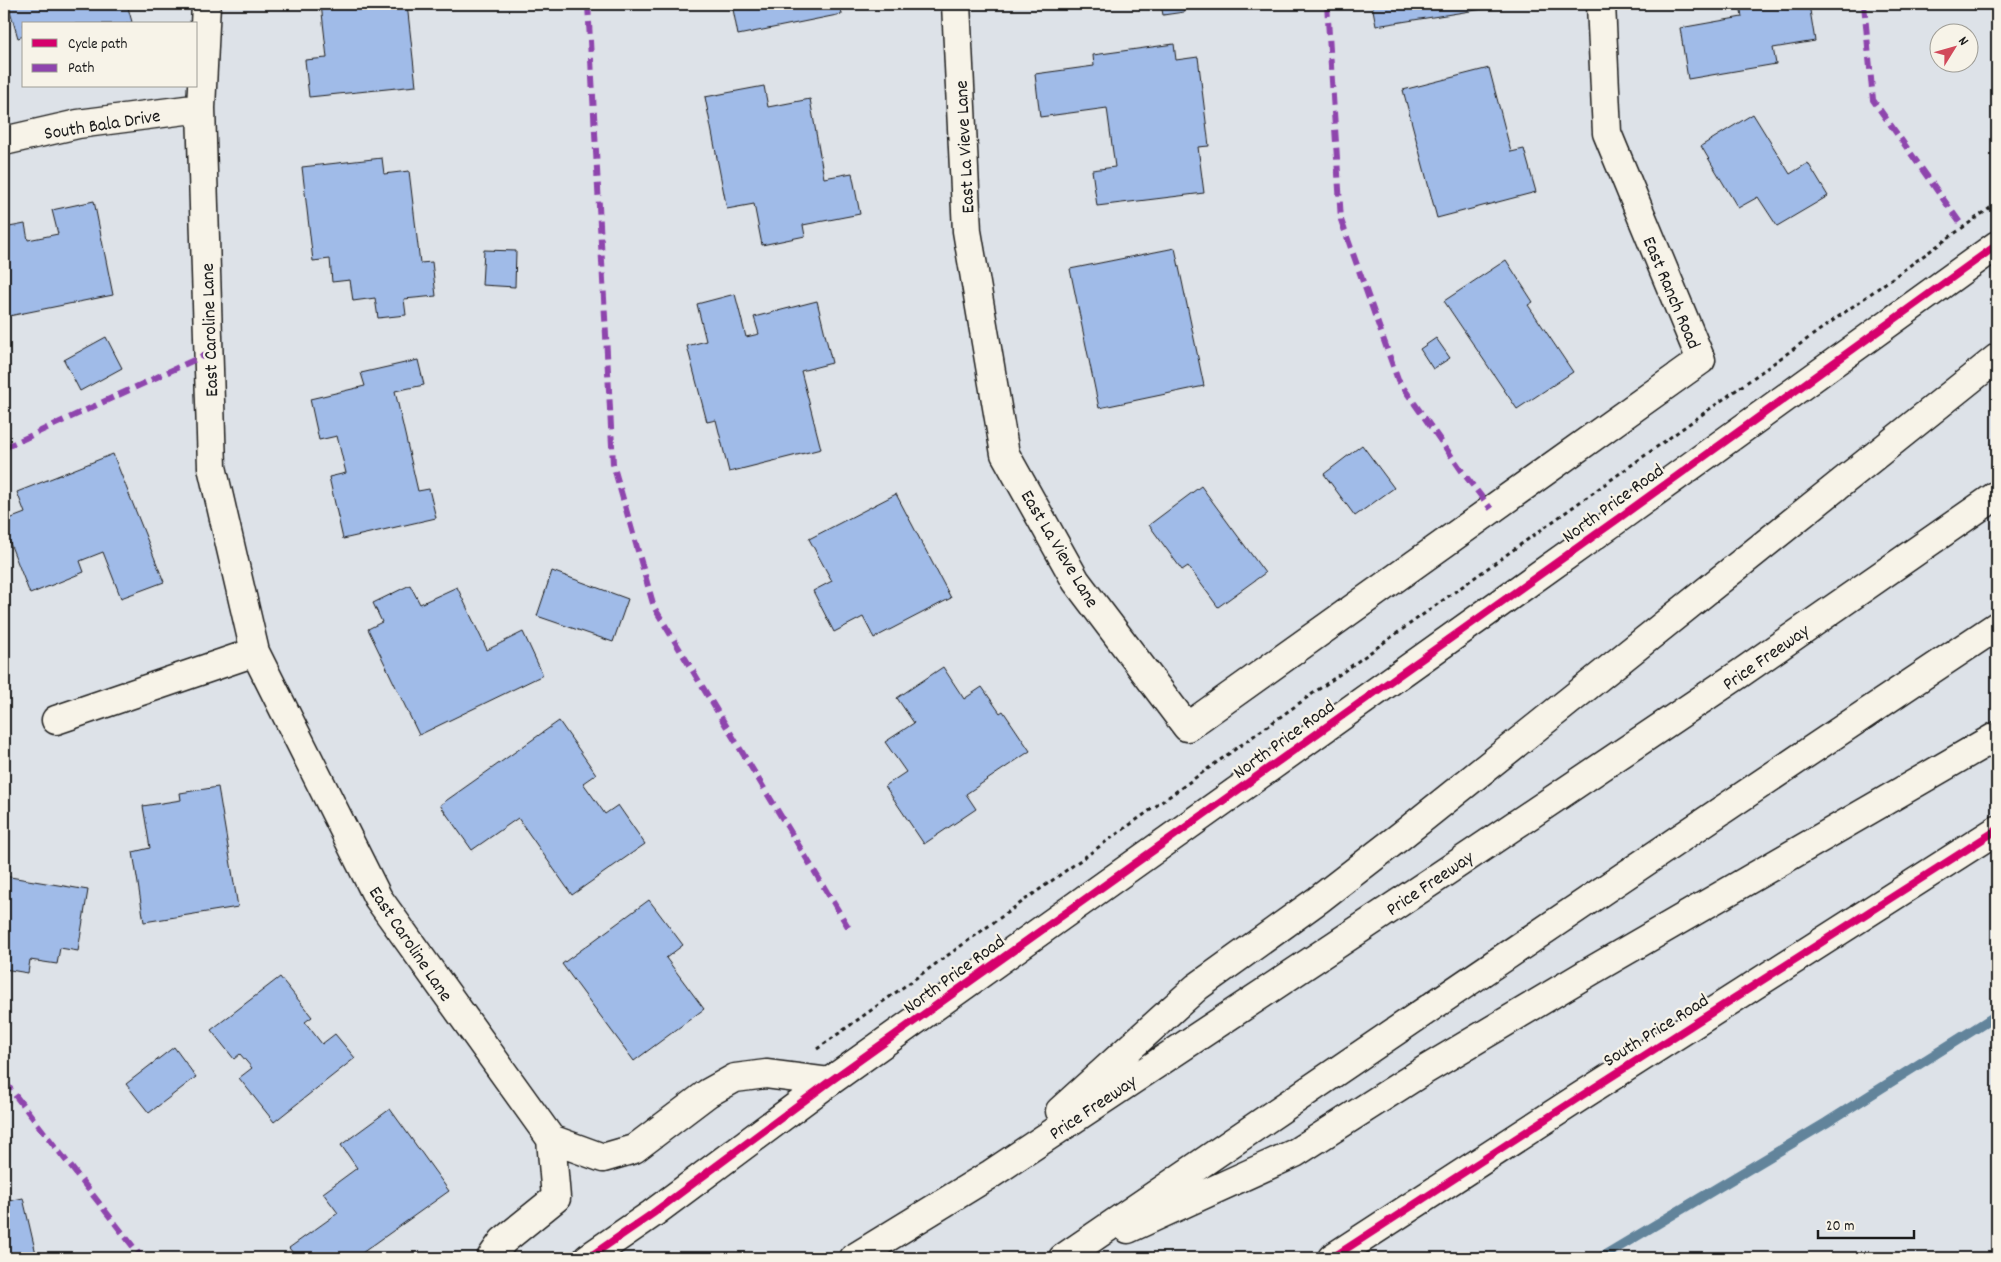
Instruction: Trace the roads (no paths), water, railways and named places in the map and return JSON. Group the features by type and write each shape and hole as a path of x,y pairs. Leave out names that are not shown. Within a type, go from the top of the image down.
{"main road":[{"name":"East Caroline Lane","path":"206,4 201,108 212,467 255,652 378,898 551,1139"},
{"name":"East La Vieve Lane","path":"956,4 967,231 1005,454 1076,581 1187,727 1491,509"},
{"name":"East Ranch Road","path":"1491,509 1701,360 1607,133 1600,4"},
{"name":"South Bala Drive","path":"4,141 78,124 201,108"},
{"name":"North Price Road","path":"588,1258 652,1214 829,1082 1619,518 1997,244"},
{"path":"991,1174 1197,987 1318,900 1402,835 1997,358"},
{"name":"Price Freeway","path":"854,1258 991,1174 1730,681 1997,495"},
{"path":"1064,1258 1491,965 1997,626"},
{"path":"56,720 255,652"},
{"path":"1064,1258 1295,1153 1424,1070 1997,736"},
{"name":"South Price Road","path":"1332,1258 1997,830"},
{"path":"491,1258 503,1241 556,1198 551,1139 603,1158 634,1149 708,1093 735,1078 766,1074 829,1082"}],"waterway":[{"path":"1600,1258 1826,1123 1997,1015"}]}
